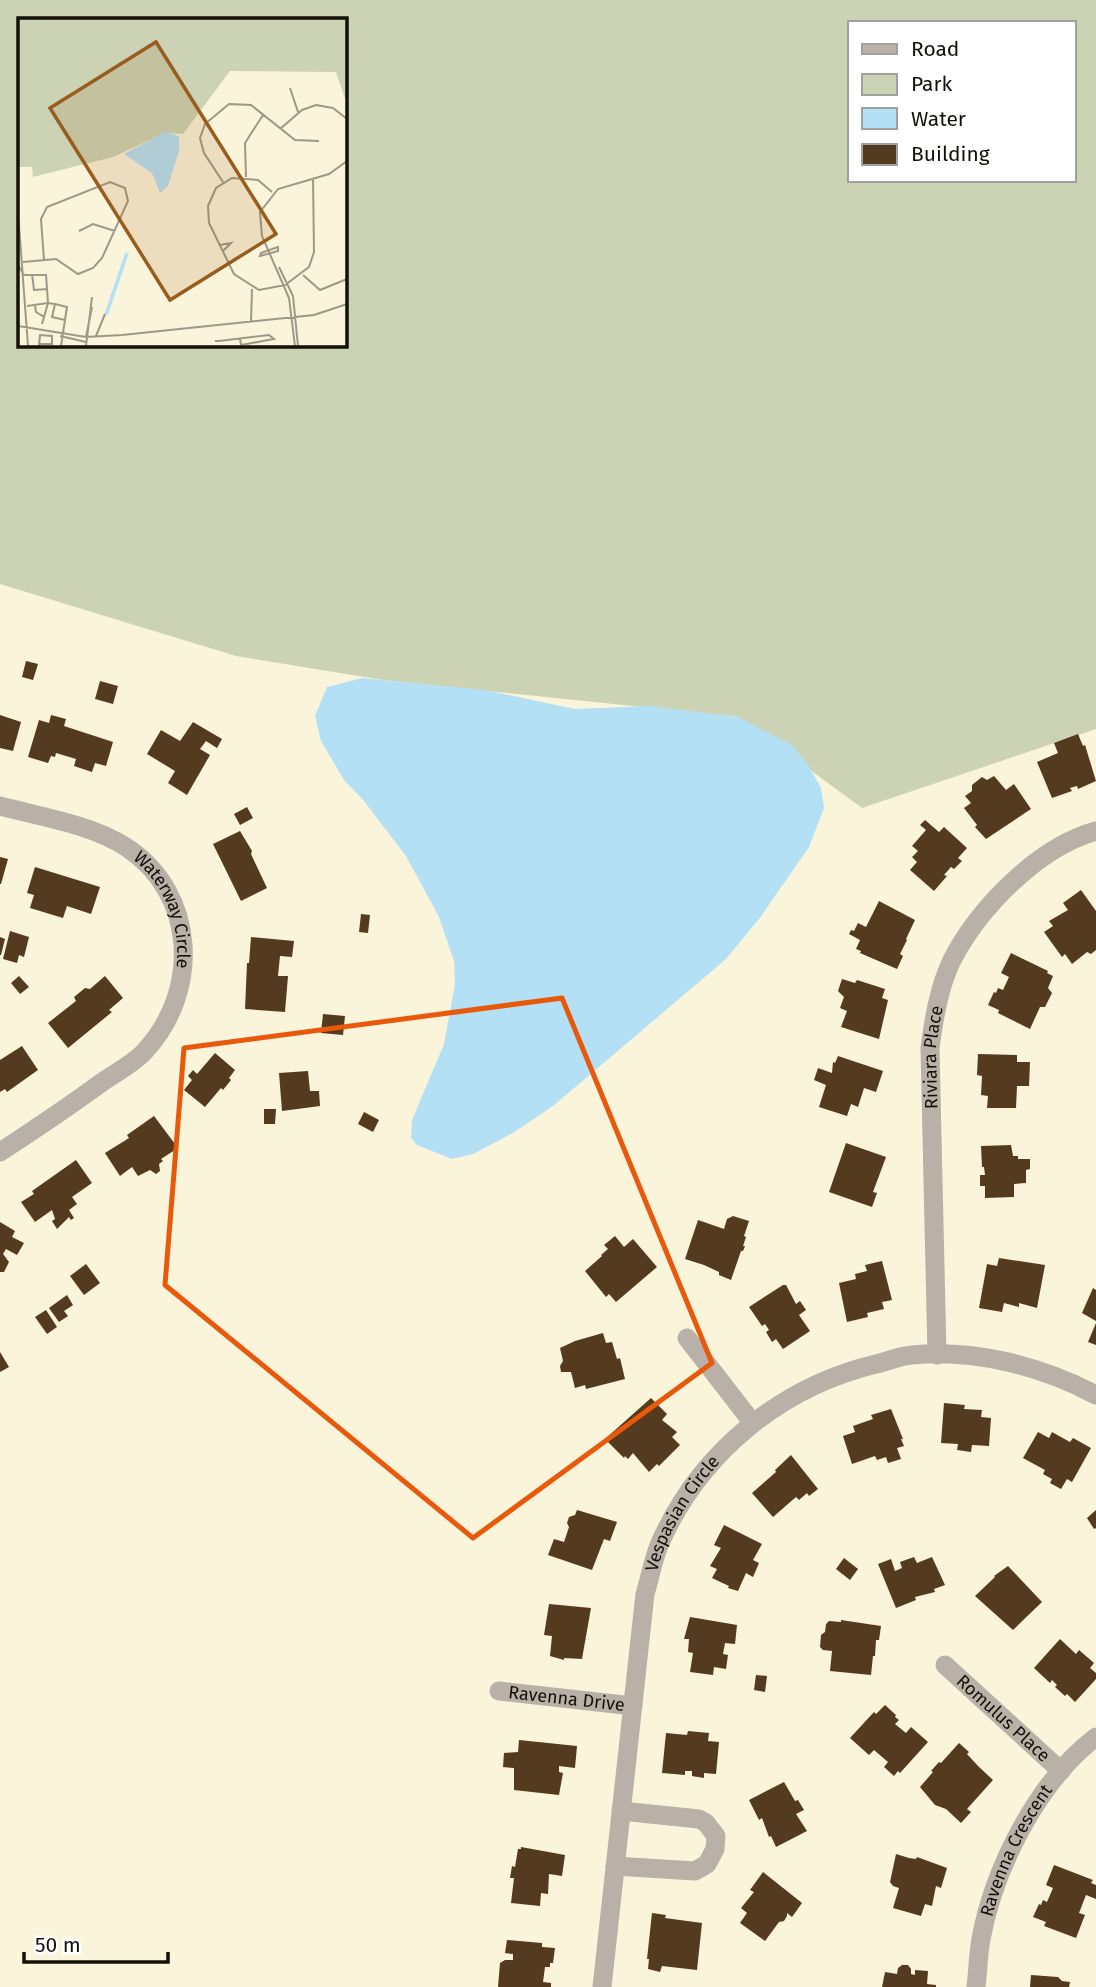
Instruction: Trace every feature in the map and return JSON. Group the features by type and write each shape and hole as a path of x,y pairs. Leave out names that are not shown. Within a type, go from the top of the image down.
{"street":[{"name":"Waterway Circle","path":"0,806 100,834 132,852 150,867 173,905 181,931 184,963 174,1008 165,1026 142,1055 0,1152"},
{"name":"Riviara Place","path":"937,1355 930,1048 936,1007 952,961 975,925 1002,892 1038,861 1076,837 1096,831"},
{"path":"687,1338 752,1422"},
{"name":"Vespasian Circle","path":"602,1987 645,1594 659,1546 678,1508 711,1463 752,1422 795,1393 855,1369 911,1355 965,1355 1021,1364 1096,1395"},
{"name":"Romulus Place","path":"945,1665 1061,1771"},
{"name":"Ravenna Drive","path":"499,1691 633,1706"},
{"name":"Ravenna Crescent","path":"976,1987 981,1939 1001,1871 1045,1791 1077,1752 1096,1737"},
{"path":"615,1866 695,1871 707,1864 715,1849 716,1836 706,1822 699,1819 621,1811"}],"highlighted area":[{"path":"562,998 712,1363 473,1538 165,1285 184,1048"}],"green space":[{"path":"0,0 1096,0 1096,729 862,808 738,717 383,680 236,656 0,584"}],"water":[{"path":"362,678 485,690 575,709 650,706 738,717 792,745 821,788 824,808 809,847 759,919 726,959 553,1106 513,1133 473,1154 452,1159 417,1145 411,1138 412,1120 444,1044 455,984 454,961 439,917 406,856 364,801 344,780 321,741 315,716 327,687"}],"building":[{"path":"26,661 38,664 33,680 22,677"},
{"path":"100,681 118,686 113,704 95,699"},
{"path":"0,715 21,722 13,751 0,748"},
{"path":"51,715 66,719 64,726 113,742 106,766 95,763 92,772 74,766 76,759 56,753 48,763 28,757 39,720 49,723"},
{"path":"193,722 222,739 217,748 206,741 200,749 210,755 187,795 168,783 175,771 147,754 161,730 180,741"},
{"path":"1078,734 1083,746 1085,745 1096,781 1078,789 1077,786 1070,788 1072,791 1052,798 1037,762 1058,753 1054,743"},
{"path":"994,776 1006,790 1014,784 1031,809 986,839 964,808 971,803 965,796 972,791 972,785 982,777 987,780"},
{"path":"247,807 253,818 240,825 234,814"},
{"path":"925,820 939,832 944,827 967,848 958,858 962,861 954,869 951,867 934,891 910,870 917,862 912,857 918,851 912,846 926,830 920,825"},
{"path":"240,831 252,851 267,888 241,901 213,844"},
{"path":"0,857 8,859 1,884 0,884"},
{"path":"35,867 100,887 91,914 67,906 63,918 30,908 34,895 27,893"},
{"path":"1081,890 1096,911 1096,950 1091,954 1087,952 1072,964 1065,954 1062,957 1044,932 1053,926 1049,921 1068,910 1063,903"},
{"path":"879,901 915,920 900,954 903,956 897,969 860,953 861,951 856,949 860,940 849,934 858,923 866,927"},
{"path":"361,914 370,915 368,933 359,932"},
{"path":"10,931 29,937 24,957 19,955 17,963 3,959"},
{"path":"0,937 5,939 1,955 0,955"},
{"path":"251,937 294,941 292,957 280,956 278,976 288,976 285,1012 245,1009"},
{"path":"1011,953 1053,976 1048,988 1052,993 1045,1007 1040,1007 1030,1029 988,1005 998,988 1003,990 1009,977 1001,973"},
{"path":"19,976 29,987 20,994 11,983"},
{"path":"105,976 123,998 109,1010 112,1012 68,1048 48,1023 76,1001 74,997 85,988 90,989"},
{"path":"842,979 855,983 857,980 885,989 882,998 888,1000 879,1039 841,1027 847,1011 840,1008 844,997 838,991"},
{"path":"323,1014 345,1016 343,1035 321,1033"},
{"path":"22,1046 38,1070 7,1092 5,1089 0,1092 0,1060"},
{"path":"215,1053 235,1070 223,1090 221,1088 205,1107 184,1090 192,1080 188,1076 193,1070 197,1074"},
{"path":"978,1054 1017,1055 1017,1062 1030,1062 1029,1086 1017,1086 1016,1108 987,1108 988,1096 981,1095 982,1076 977,1075"},
{"path":"838,1056 883,1071 876,1092 864,1088 858,1107 851,1104 847,1116 819,1107 826,1085 814,1080 818,1068 832,1073 833,1062 835,1063"},
{"path":"308,1071 310,1091 319,1091 320,1106 282,1111 279,1073"},
{"path":"264,1109 276,1109 275,1124 264,1124"},
{"path":"364,1112 379,1120 373,1132 358,1124"},
{"path":"154,1116 178,1148 161,1159 163,1161 159,1164 160,1171 156,1174 150,1170 138,1176 132,1167 120,1176 105,1153 129,1138 127,1135"},
{"path":"846,1143 886,1157 873,1192 877,1193 872,1207 829,1192"},
{"path":"1011,1145 1013,1156 1030,1159 1030,1169 1026,1170 1026,1183 1014,1184 1014,1197 985,1198 985,1186 980,1186 980,1175 985,1175 981,1146"},
{"path":"76,1160 92,1183 72,1197 77,1204 69,1210 74,1218 71,1220 69,1217 57,1229 52,1221 55,1219 52,1210 35,1222 21,1202"},
{"path":"733,1216 749,1221 744,1236 745,1246 731,1280 704,1265 685,1259 698,1220 724,1229 727,1219"},
{"path":"0,1222 15,1231 12,1237 24,1243 17,1255 6,1249 3,1254 9,1262 4,1272 0,1272"},
{"path":"615,1236 624,1247 633,1239 657,1267 616,1302 609,1294 606,1297 585,1271 608,1249 604,1245"},
{"path":"999,1258 1045,1265 1037,1308 1019,1303 1019,1307 1004,1303 1002,1312 979,1308 987,1264 997,1266"},
{"path":"882,1261 892,1300 882,1302 884,1309 867,1313 868,1317 847,1322 839,1283 856,1279 855,1274 867,1271 865,1265"},
{"path":"86,1264 100,1283 84,1295 70,1276"},
{"path":"786,1285 796,1304 800,1301 806,1310 799,1315 810,1331 783,1349 776,1339 772,1342 766,1332 769,1330 765,1324 762,1326 749,1307"},
{"path":"1093,1288 1096,1290 1096,1321 1082,1313"},
{"path":"67,1295 73,1305 64,1311 68,1316 59,1322 49,1308"},
{"path":"46,1310 57,1327 47,1334 35,1317"},
{"path":"1096,1323 1096,1345 1088,1342"},
{"path":"603,1333 606,1343 612,1342 617,1359 620,1358 625,1379 586,1389 585,1385 575,1388 571,1372 561,1372 563,1361 560,1348"},
{"path":"0,1352 9,1367 0,1372"},
{"path":"651,1398 667,1414 662,1420 677,1432 672,1437 680,1445 649,1472 633,1453 628,1459 625,1456 624,1458 605,1439"},
{"path":"944,1403 965,1405 964,1409 982,1410 981,1417 991,1418 989,1446 972,1445 971,1452 957,1450 958,1444 941,1443"},
{"path":"891,1409 903,1439 904,1446 897,1448 901,1459 888,1463 886,1457 877,1460 875,1456 852,1464 843,1436 855,1432 853,1426 873,1419 871,1415"},
{"path":"1038,1432 1049,1438 1052,1432 1070,1442 1073,1438 1091,1448 1072,1482 1067,1479 1061,1489 1050,1483 1052,1479 1043,1474 1045,1470 1023,1458"},
{"path":"791,1455 818,1489 799,1500 796,1497 773,1517 752,1493"},
{"path":"577,1510 617,1522 610,1541 604,1539 592,1570 548,1555 554,1539 564,1542 569,1517 575,1515"},
{"path":"1096,1510 1096,1528 1094,1529 1087,1518"},
{"path":"724,1525 762,1544 753,1560 759,1563 753,1577 746,1573 738,1591 712,1578 717,1569 710,1566 721,1548 714,1545"},
{"path":"914,1557 917,1563 932,1557 945,1585 896,1608 878,1564 891,1559 895,1571 902,1568 900,1562"},
{"path":"844,1558 858,1569 850,1580 836,1569"},
{"path":"1008,1566 1042,1602 1013,1630 975,1596"},
{"path":"549,1604 591,1608 582,1659 564,1660 550,1656 552,1636 544,1635"},
{"path":"690,1617 737,1625 735,1644 725,1643 723,1654 728,1655 726,1669 714,1667 713,1675 690,1672 693,1653 688,1652 689,1639 684,1639"},
{"path":"841,1620 881,1626 871,1675 830,1671 832,1651 820,1647 821,1635 829,1621"},
{"path":"1060,1639 1076,1654 1079,1650 1094,1663 1090,1668 1096,1673 1096,1679 1075,1702 1055,1687 1057,1685 1052,1680 1050,1683 1034,1668"},
{"path":"756,1675 767,1676 765,1692 754,1690"},
{"path":"885,1705 899,1720 895,1724 906,1733 911,1727 928,1742 900,1773 898,1771 894,1776 884,1767 888,1762 874,1750 869,1755 850,1738 874,1712 876,1714"},
{"path":"688,1731 709,1733 708,1741 719,1742 716,1774 704,1773 704,1778 692,1776 692,1771 685,1771 685,1775 662,1773 666,1733 687,1735"},
{"path":"519,1740 577,1746 575,1768 559,1766 559,1772 563,1773 559,1795 514,1790 514,1768 503,1767 504,1753 518,1752"},
{"path":"959,1743 993,1780 967,1809 971,1812 961,1823 946,1809 935,1805 920,1787 933,1772 931,1771"},
{"path":"784,1782 804,1810 796,1814 807,1831 776,1847 762,1818 759,1820 749,1800"},
{"path":"521,1847 565,1855 562,1876 549,1874 548,1894 541,1893 540,1906 511,1903 514,1878 510,1878 512,1866 515,1867 518,1849"},
{"path":"896,1854 916,1859 917,1857 947,1868 941,1888 936,1886 932,1906 925,1904 921,1916 893,1908 899,1888 890,1882"},
{"path":"1054,1865 1093,1880 1091,1883 1096,1885 1096,1899 1086,1895 1079,1913 1085,1915 1076,1938 1044,1926 1046,1922 1033,1917 1039,1904 1041,1905 1043,1900 1047,1902 1053,1888 1046,1885"},
{"path":"763,1872 802,1903 792,1917 787,1913 784,1921 779,1922 765,1941 740,1923 747,1913 741,1908 754,1892 750,1890"},
{"path":"652,1913 666,1915 665,1918 702,1923 697,1970 662,1966 660,1972 648,1969"},
{"path":"507,1940 542,1943 542,1947 555,1948 553,1963 550,1963 550,1967 545,1967 543,1982 551,1983 551,1987 498,1987 500,1963 513,1960 513,1954 505,1953"},
{"path":"902,1965 908,1965 911,1974 915,1975 915,1970 928,1971 927,1984 936,1987 882,1987 885,1972 897,1974"},
{"path":"1031,1975 1058,1977 1062,1981 1070,1982 1069,1987 1030,1987"}]}
